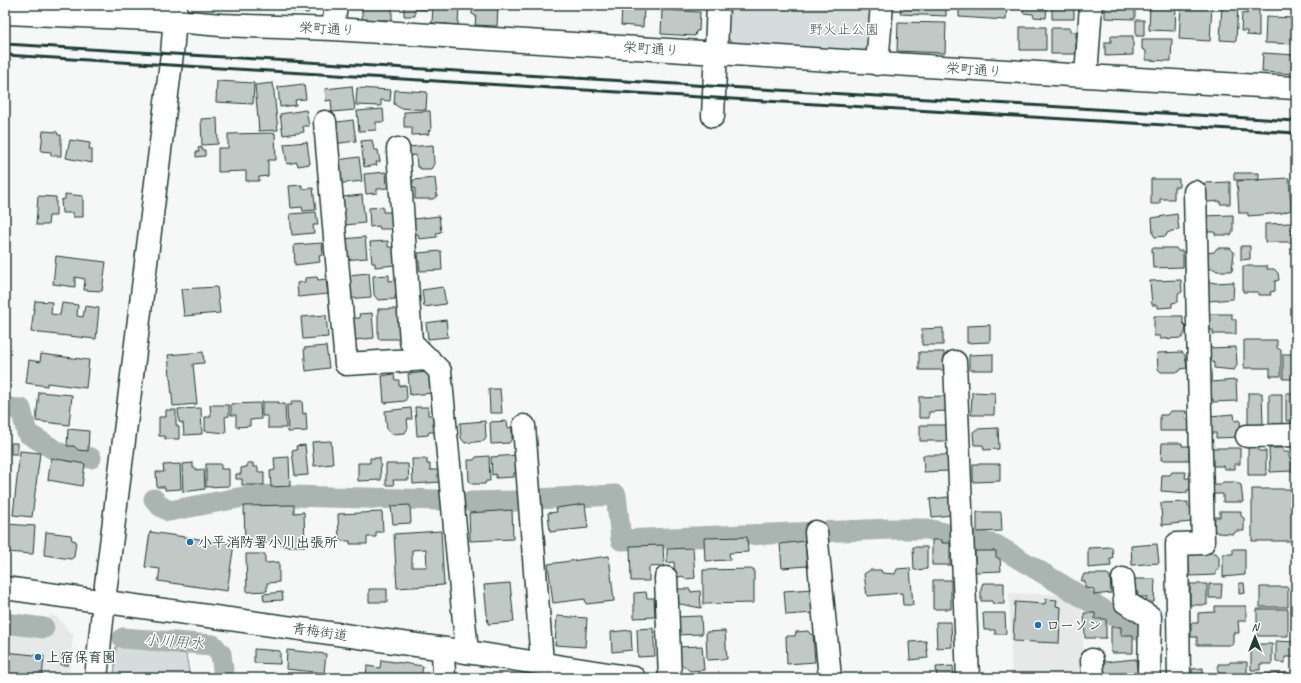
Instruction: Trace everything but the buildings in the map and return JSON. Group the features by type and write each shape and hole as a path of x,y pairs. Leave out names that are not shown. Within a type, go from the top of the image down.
{"street":[{"path":"208,5 212,17 221,25"},
{"path":"333,29 336,5"},
{"path":"713,116 718,5"},
{"path":"878,64 882,5"},
{"path":"1086,76 1091,5"},
{"name":"栄町通り","path":"11,10 175,13 221,25 333,29 878,64 1296,88"},
{"path":"96,678 175,13"},
{"path":"325,122 346,364 429,359"},
{"path":"398,149 411,342 440,371 467,652"},
{"path":"1179,678 1177,544 1203,543 1195,192"},
{"path":"955,362 963,523 968,678"},
{"path":"524,426 542,663"},
{"path":"1247,436 1296,435"},
{"path":"816,532 830,678"},
{"path":"666,578 670,678"},
{"path":"1123,579 1125,602 1150,617 1149,678"},
{"name":"青梅街道","path":"5,588 467,652 634,678"},
{"path":"443,649 444,678"}],"shaded area":[{"path":"1009,593 1068,595 1081,602 1085,678 1012,678"},
{"name":"上宿保育園","path":"50,615 58,618 73,635 69,678 5,678 5,630 27,633 48,629"}],"green space":[{"name":"野火止公園","path":"729,5 870,5 868,47 862,54 734,44 727,37"},
{"path":"116,646 186,654 190,678 114,678"}],"waterway":[{"name":"小川用水","path":"5,408 21,409 27,433 63,455 91,458"},
{"path":"154,499 160,506 169,511 254,495 440,500"},
{"path":"536,499 616,495 621,540 891,529 927,529 996,545 1137,630"},
{"path":"469,502 518,501"},
{"name":"小川用水","path":"5,623 44,628"},
{"name":"小川用水","path":"123,638 213,645 221,654 224,678"}],"railway":[{"path":"5,44 1296,121"},
{"path":"5,55 1296,133"}],"place":[{"name":"小平消防署小川出張所","path":"190,542"},
{"name":"ローソン","path":"1038,625"},
{"name":"上宿保育園","path":"38,657"}]}
